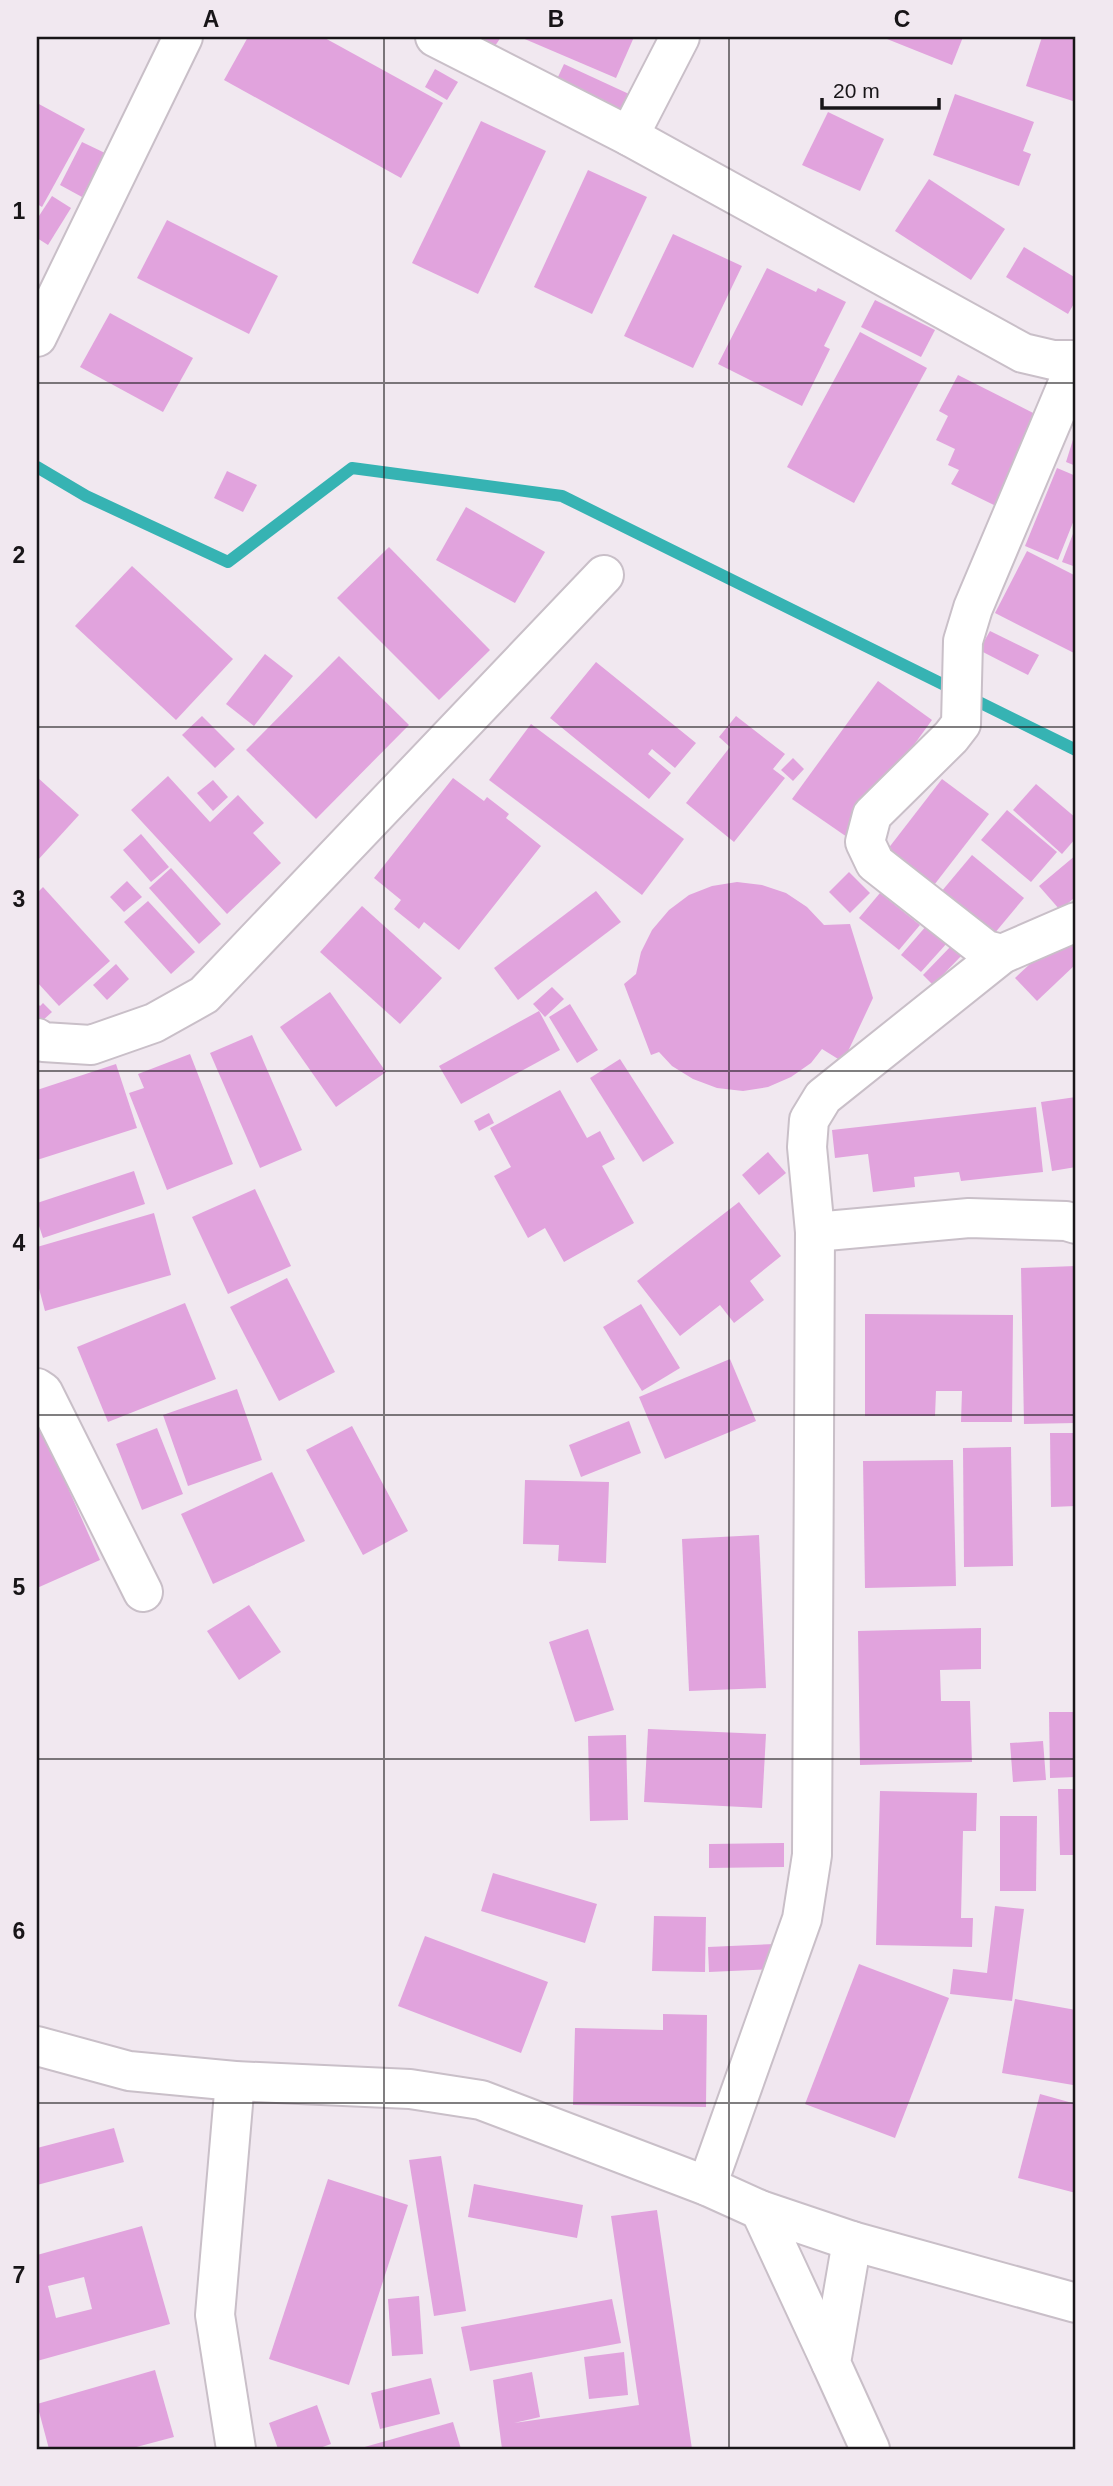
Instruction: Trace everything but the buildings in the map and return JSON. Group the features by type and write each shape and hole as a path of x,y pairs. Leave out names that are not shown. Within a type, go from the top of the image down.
{"street":[{"path":"37,337 183,37"},
{"path":"435,37 629,136 1023,353 1076,362 973,608 963,641 961,724 872,815 865,842 874,863 986,950 1002,954"},
{"path":"629,136 680,37"},
{"path":"37,1038 43,1042 91,1045 153,1023 204,995 604,575"},
{"path":"707,2186 802,1919 812,1855 815,1232 807,1147 809,1120 823,1097 1002,954 1076,922"},
{"path":"815,1232 969,1218 1066,1221 1076,1224"},
{"path":"37,1388 43,1392 143,1592"},
{"path":"37,2046 129,2071 235,2081 410,2089 481,2100 707,2186 760,2210 852,2241 1076,2303"},
{"path":"235,2081 215,2315 236,2449"},
{"path":"760,2210 870,2449"},
{"path":"831,2363 852,2241"}],"waterway":[{"path":"37,467 86,496 228,562 352,468 562,496 1076,750"}]}
